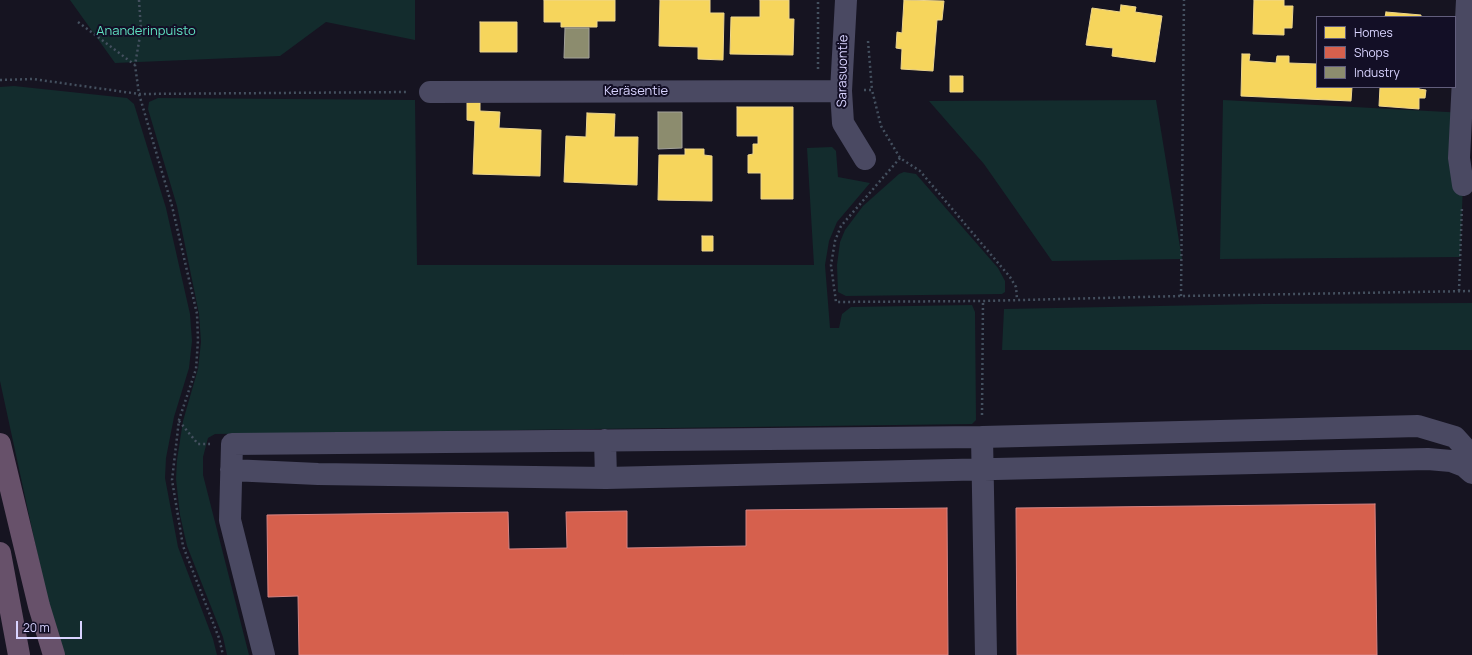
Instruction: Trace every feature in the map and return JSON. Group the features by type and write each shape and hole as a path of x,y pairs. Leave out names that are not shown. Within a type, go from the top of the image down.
{"highway":[{"path":"0,444 39,606 54,655"},
{"path":"0,553 19,655"}],"street":[{"name":"Sarasuontie","path":"846,0 841,91 843,123 865,159"},
{"path":"1463,185 1459,158 1467,0"},
{"name":"Keräsentie","path":"430,92 841,91"},
{"path":"264,655 230,520 232,444 982,437 1418,426 1455,437 1472,456"},
{"path":"982,437 986,655"},
{"path":"605,440 606,478"},
{"path":"231,470 318,474 606,478 1428,460 1451,461 1464,466 1472,473"}],"path":[{"path":"139,0 141,30 135,65 138,94 172,206 197,314 198,340 196,369 179,420 172,480 183,546 219,638 223,655"},
{"path":"818,0 818,91"},
{"path":"1181,296 1184,0"},
{"path":"78,22 135,65"},
{"path":"867,35 872,90 881,126 900,158 920,171 1010,277 1016,287 1017,299"},
{"path":"0,80 33,79 138,94 430,92"},
{"path":"841,91 872,90"},
{"path":"900,158 841,226 835,241 831,265 836,302 983,301 1017,299 1472,291"},
{"path":"1459,291 1463,185"},
{"path":"982,437 983,301"},
{"path":"179,420 198,444 232,444"}],"green space":[{"name":"Ananderinpuisto","path":"70,0 415,0 415,40 326,22 280,56 115,63"},
{"path":"14,86 127,98 134,104 166,208 190,314 192,341 189,368 174,417 166,458 165,478 178,547 213,639 217,655 63,655 48,603 0,381 0,87"},
{"path":"158,98 415,100 417,265 814,265 807,148 832,147 836,151 838,177 870,183 837,222 829,241 825,265 830,328 839,328 842,314 851,307 972,305 975,312 976,420 972,424 215,434 208,438 203,457 203,475 249,655 227,655 223,637 187,546 180,515 176,479 177,460 183,421 198,369 201,342 199,314 177,206 148,109 149,102"},
{"path":"1156,100 1182,259 1052,261 984,164 929,101"},
{"path":"1223,100 1466,113 1460,257 1220,259"},
{"path":"904,172 916,174 998,268 1005,281 1005,292 1002,294 846,296 838,292 837,265 840,242 845,230 863,206 899,174"},
{"path":"1472,303 1472,350 1002,350 1004,309 1262,304"}],"building: Homes":[{"path":"544,0 615,0 615,21 597,21 597,27 561,27 561,22 544,22"},
{"path":"660,0 710,0 710,13 724,13 723,60 698,59 698,47 659,46"},
{"path":"760,0 789,0 789,19 794,19 793,55 730,54 731,17 760,17"},
{"path":"904,0 944,1 942,20 937,20 933,71 901,69 902,49 896,48 897,32 902,33"},
{"path":"1254,0 1284,0 1284,6 1293,6 1292,28 1284,28 1284,35 1253,34"},
{"path":"1121,5 1136,7 1135,12 1162,16 1155,62 1112,56 1113,48 1086,45 1092,8 1120,12"},
{"path":"1386,12 1421,15 1421,16 1385,16"},
{"path":"480,22 517,22 517,52 480,52"},
{"path":"1242,54 1250,54 1249,61 1276,63 1277,56 1289,56 1289,63 1316,64 1316,88 1352,88 1351,101 1241,96"},
{"path":"950,76 963,76 963,92 950,92"},
{"path":"1380,88 1419,88 1426,90 1425,98 1419,98 1419,109 1379,106"},
{"path":"467,100 480,100 480,111 500,112 499,128 541,130 540,176 473,174 475,121 467,120"},
{"path":"737,107 793,107 793,199 761,199 761,173 748,173 748,155 753,154 753,144 758,144 758,136 737,136"},
{"path":"587,113 615,114 614,137 638,137 637,185 564,182 566,136 586,137"},
{"path":"685,149 704,149 704,155 712,156 712,201 658,200 659,155 685,155"},
{"path":"702,236 713,236 713,251 702,251"}],"building: Shops":[{"path":"1375,504 1377,655 1017,655 1016,508"},
{"path":"947,508 948,655 299,655 298,596 268,597 267,515 508,512 509,549 567,548 566,512 627,511 627,548 746,546 746,510"}],"building: Industry":[{"path":"565,28 589,28 589,58 564,58"},
{"path":"658,112 682,112 682,148 658,149"}]}
